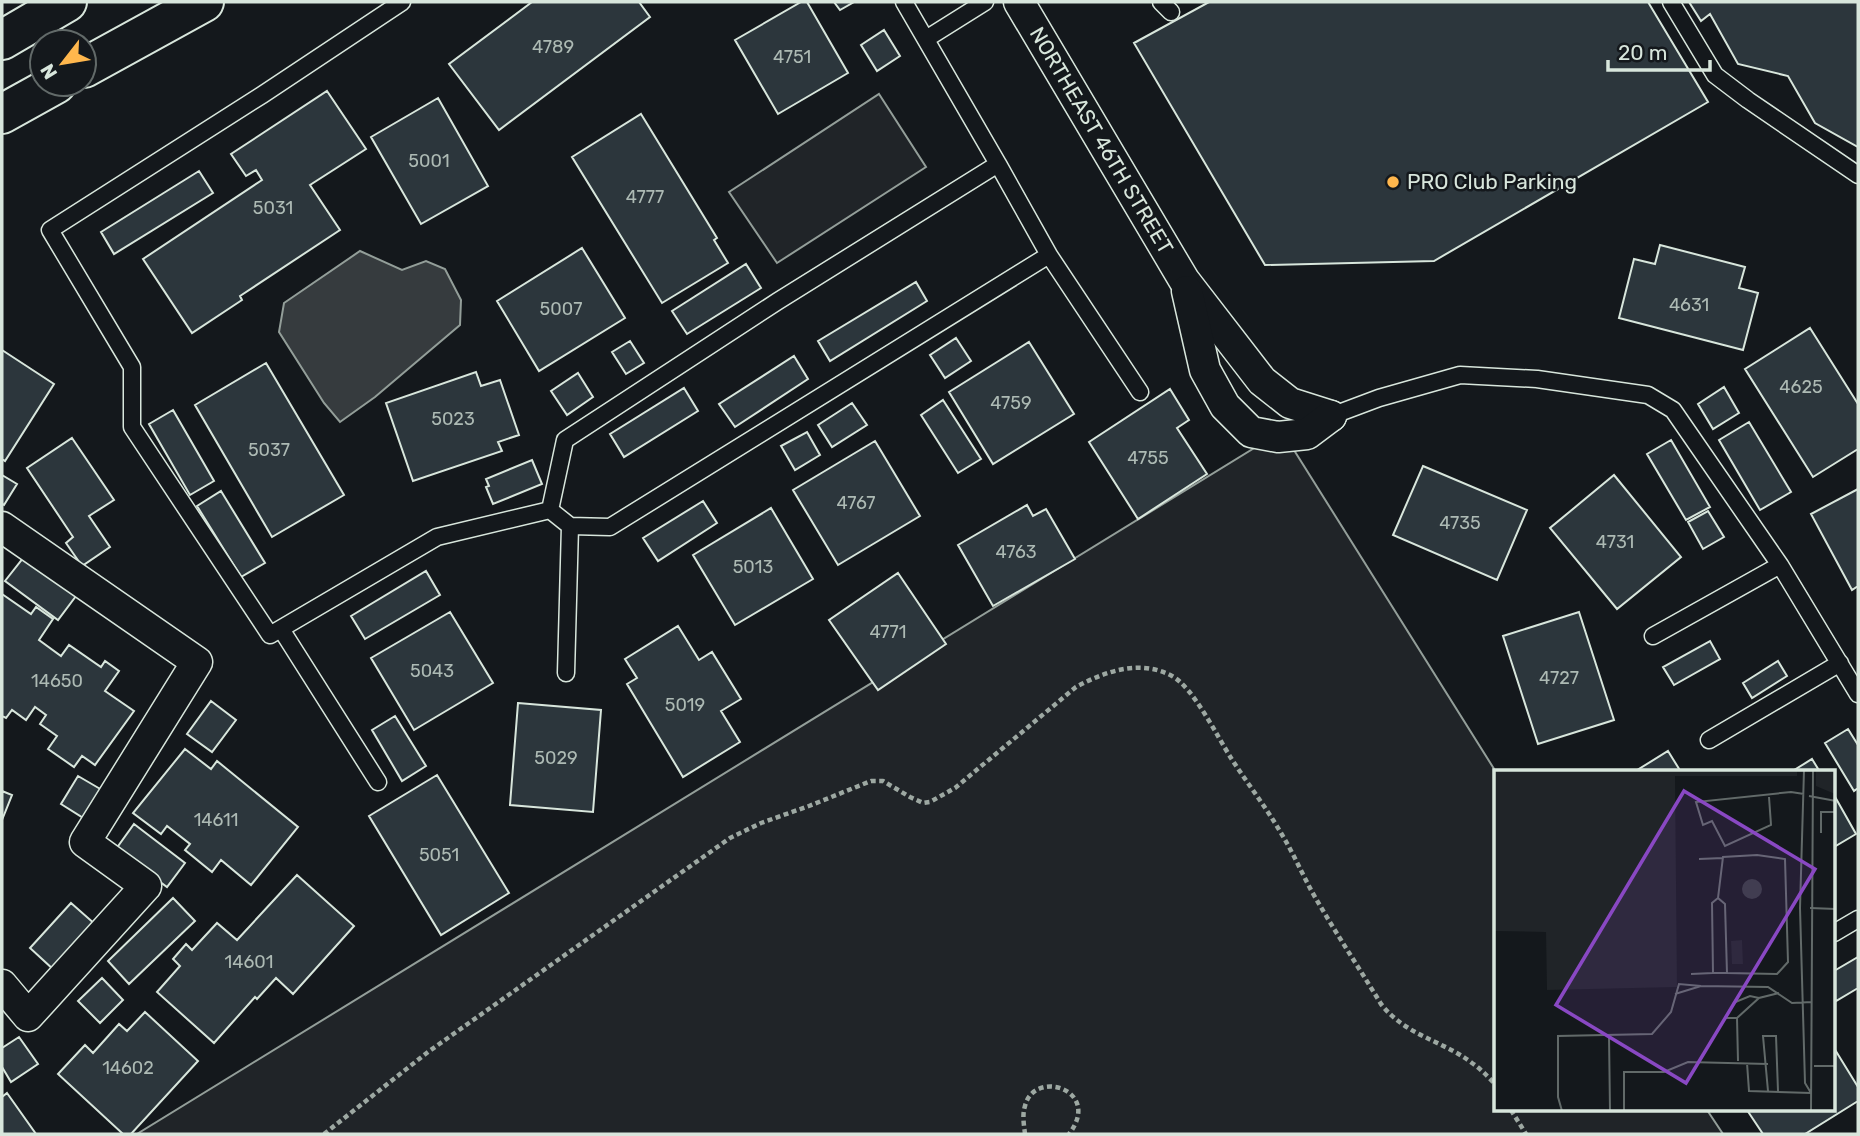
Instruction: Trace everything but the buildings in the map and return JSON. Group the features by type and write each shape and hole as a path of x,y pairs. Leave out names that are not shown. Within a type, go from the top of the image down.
{"main road":[{"path":"2,40 68,2"},
{"path":"98,60 204,2"},
{"path":"2,114 31,98"}],"street":[{"name":"NORTHEAST 46TH STREET","path":"1019,2 1184,280 1262,381 1290,403 1331,416"},
{"name":"NORTHEAST 46TH STREET","path":"1184,280 1205,370 1225,406 1251,432 1278,437 1307,434 1331,416"},
{"path":"2,527 197,662 85,842 146,886 28,1016 2,985"}],"lane":[{"path":"402,2 50,230 132,367 132,427 270,635 437,537 550,510"},
{"path":"904,2 1049,255 1140,392"},
{"path":"926,39 985,2"},
{"path":"1671,2 1715,75 1858,175"},
{"path":"550,510 565,440 778,301 998,164"},
{"path":"550,510 570,526 610,527 1049,255"},
{"path":"1331,416 1379,398 1460,375 1537,379 1648,395 1673,410 1780,565 1840,663 1856,684"},
{"path":"566,673 570,526"},
{"path":"1653,636 1780,565"},
{"path":"281,629 377,782"},
{"path":"1709,740 1840,663"},
{"path":"1836,932 1858,919"}],"path":[{"path":"324,1134 428,1052 730,838 761,823 871,781 883,780 909,797 923,803 930,802 955,788 1076,687 1113,671 1136,666 1172,676 1184,684 1193,695 1232,760 1282,834 1311,890 1388,1014 1418,1034 1472,1062 1494,1083"},
{"path":"1025,1134 1025,1104 1033,1093 1044,1087 1056,1087 1072,1094 1078,1105 1079,1116 1069,1134"},
{"path":"1512,1112 1526,1134"}],"shaded area":[{"path":"879,94 926,167 777,263 729,192"},
{"path":"360,251 402,270 426,261 445,269 461,300 460,325 375,397 340,422 324,403 279,332 284,303"},
{"path":"1282,431 1495,770 1494,1112 1708,1112 1723,1134 137,1134"}],"place":[{"name":"PRO Club Parking","path":"1393,182"}]}
